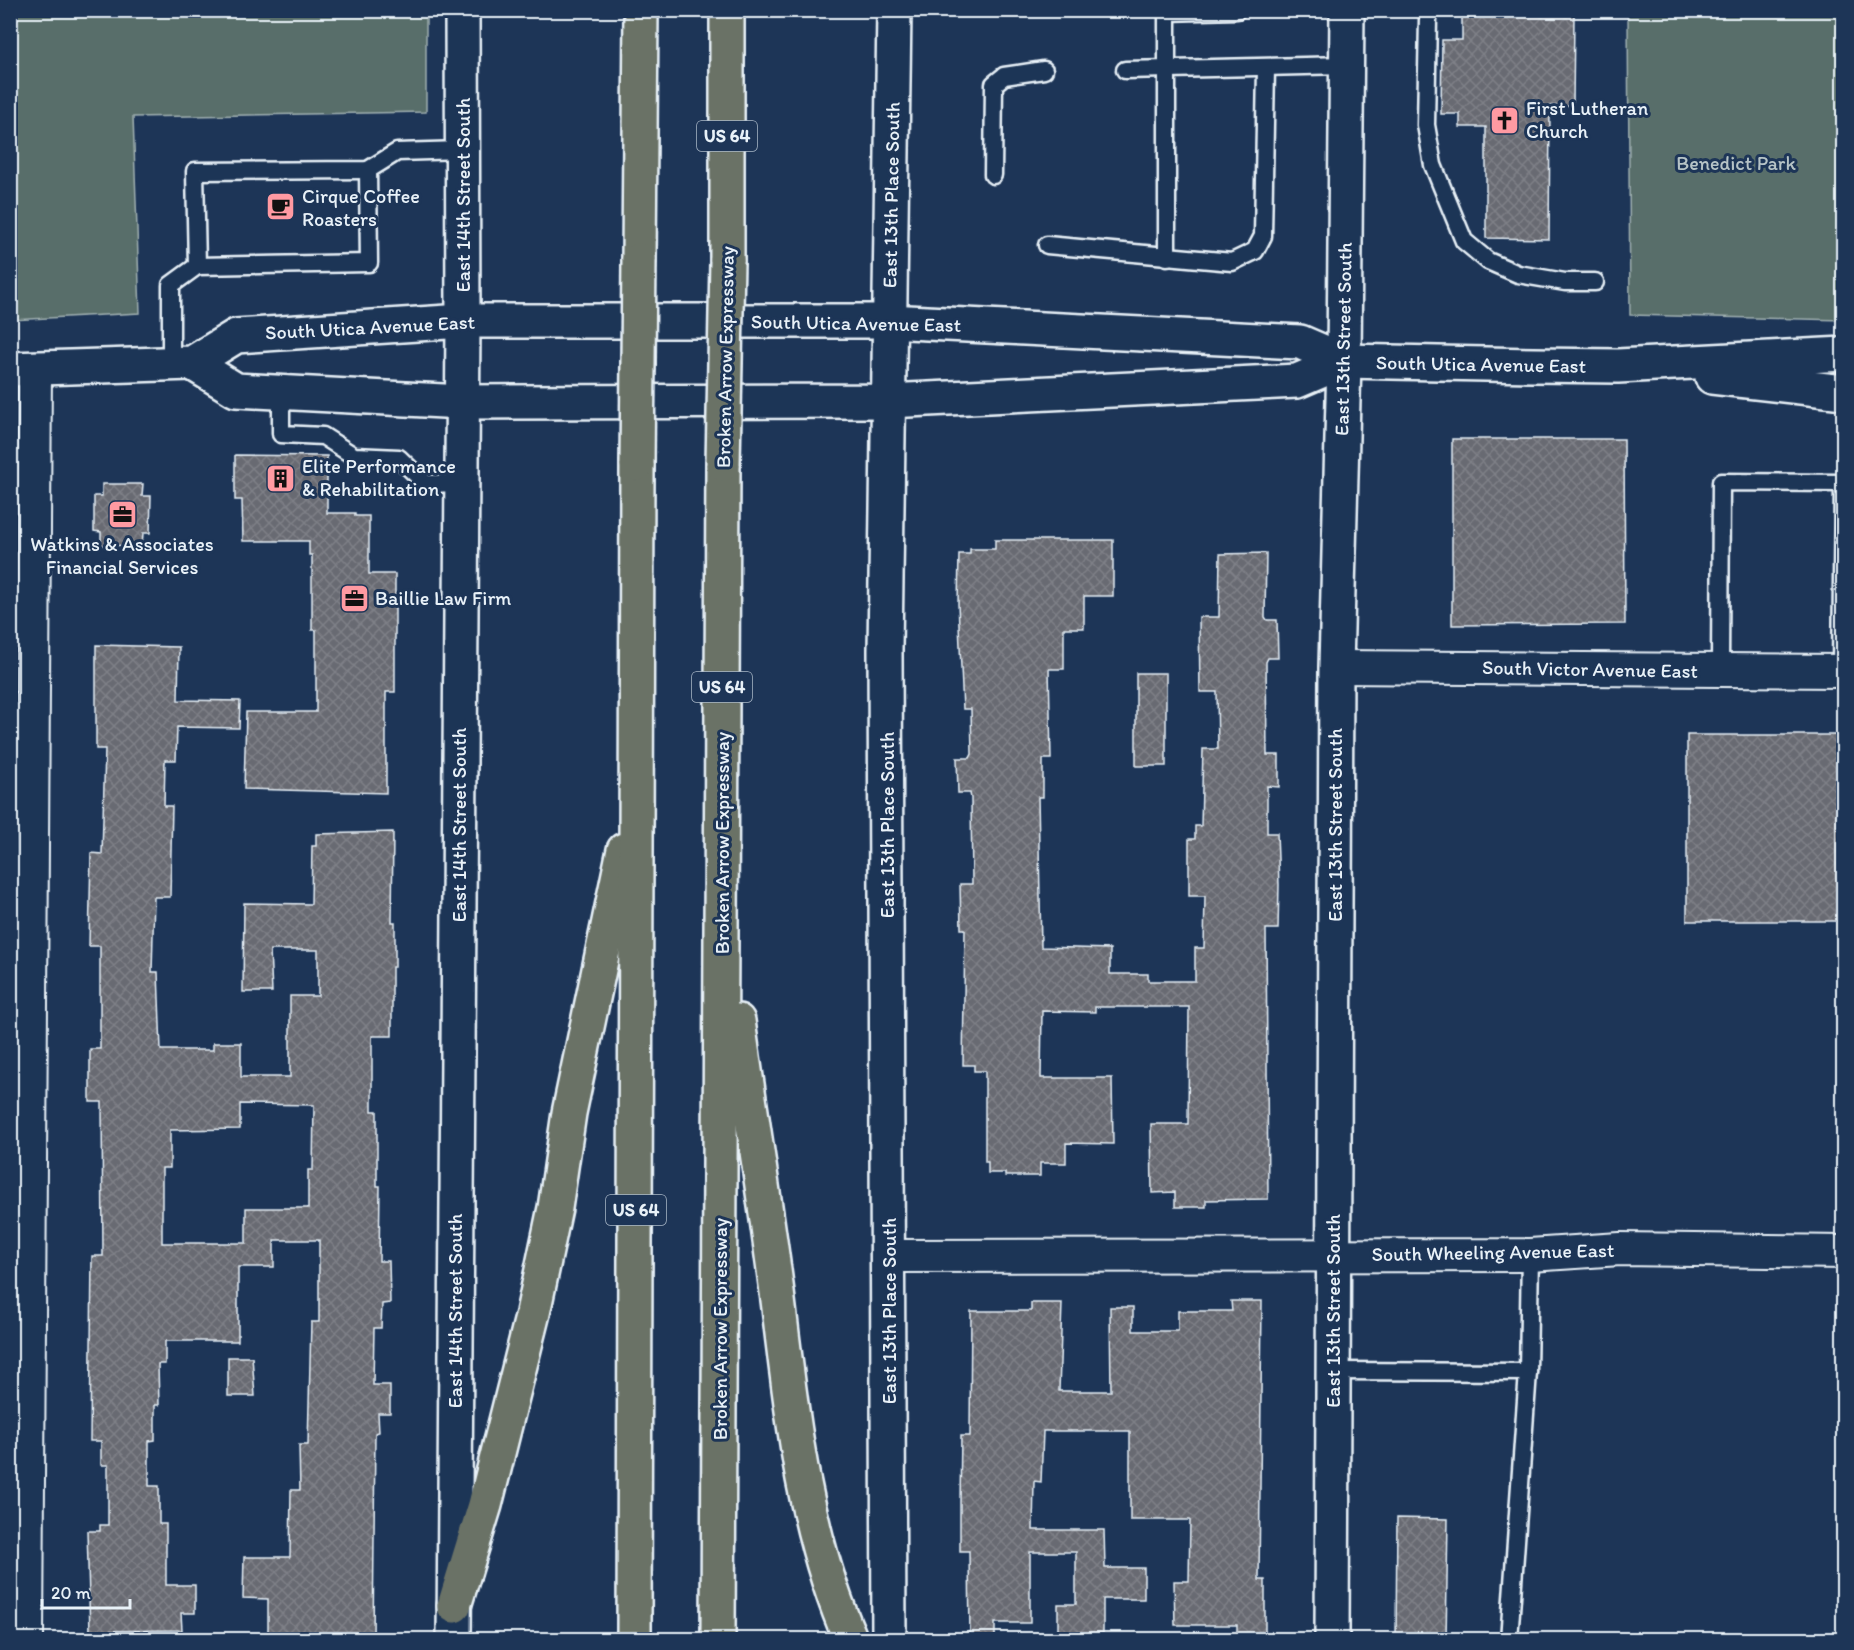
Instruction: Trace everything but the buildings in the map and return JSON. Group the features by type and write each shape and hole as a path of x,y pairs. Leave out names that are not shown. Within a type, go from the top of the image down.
{"highway":[{"name":"US 64","path":"634,1640 641,10"},
{"name":"Broken Arrow Expressway","path":"718,1640 727,10"},
{"path":"454,1606 485,1505 533,1313 555,1208 569,1113 639,781"},
{"path":"722,909 778,1307 790,1413 807,1499 837,1607 851,1640"}],"street":[{"name":"East 14th Street South","path":"454,1640 463,321 462,10"},
{"name":"East 13th Place South","path":"889,1640 890,1256 885,662 894,10"},
{"name":"East 13th Street South","path":"1332,1640 1336,667 1344,361 1347,10"},
{"name":"South Utica Avenue East","path":"23,368 182,363 236,336 463,321 888,321 1300,342 1344,361 1618,366 1844,354"},
{"name":"South Utica Avenue East","path":"182,363 236,390 462,402 888,401 1297,381 1344,361"},
{"name":"South Utica Avenue East","path":"1618,366 1844,392"},
{"path":"23,368 27,1640"},
{"name":"South Victor Avenue East","path":"1336,667 1842,671"},
{"name":"South Wheeling Avenue East","path":"890,1256 1530,1255 1620,1249 1844,1252"}],"lane":[{"path":"1167,257 1167,11 1237,10"},
{"path":"1428,18 1426,125 1433,165 1464,241 1488,261 1518,274 1564,282 1595,282"},
{"path":"1125,70 1346,65"},
{"path":"1047,245 1232,262 1255,251 1263,236 1266,68"},
{"path":"993,175 994,84 1004,76 1044,70"},
{"path":"197,266 195,171 368,170 397,152 462,150"},
{"path":"182,363 171,285 197,266 369,263 368,170"},
{"path":"281,392 281,434 323,436 354,456 399,458 426,484 461,483"},
{"path":"1720,670 1721,482 1843,483 1842,671"},
{"path":"1509,1640 1528,1372 1530,1255"},
{"path":"1333,1371 1528,1372"}],"green space":[{"path":"11,10 426,11 426,112 133,117 140,313 11,320"},
{"name":"Benedict Park","path":"1628,11 1843,11 1843,320 1630,315"}],"place":[{"name":"First Lutheran Church","path":"1505,120"},
{"name":"Cirque Coffee Roasters","path":"281,207"},
{"name":"Elite Performance & Rehabilitation","path":"281,478"},
{"name":"Watkins & Associates Financial Services","path":"122,514"},
{"name":"Baillie Law Firm","path":"354,598"}]}
